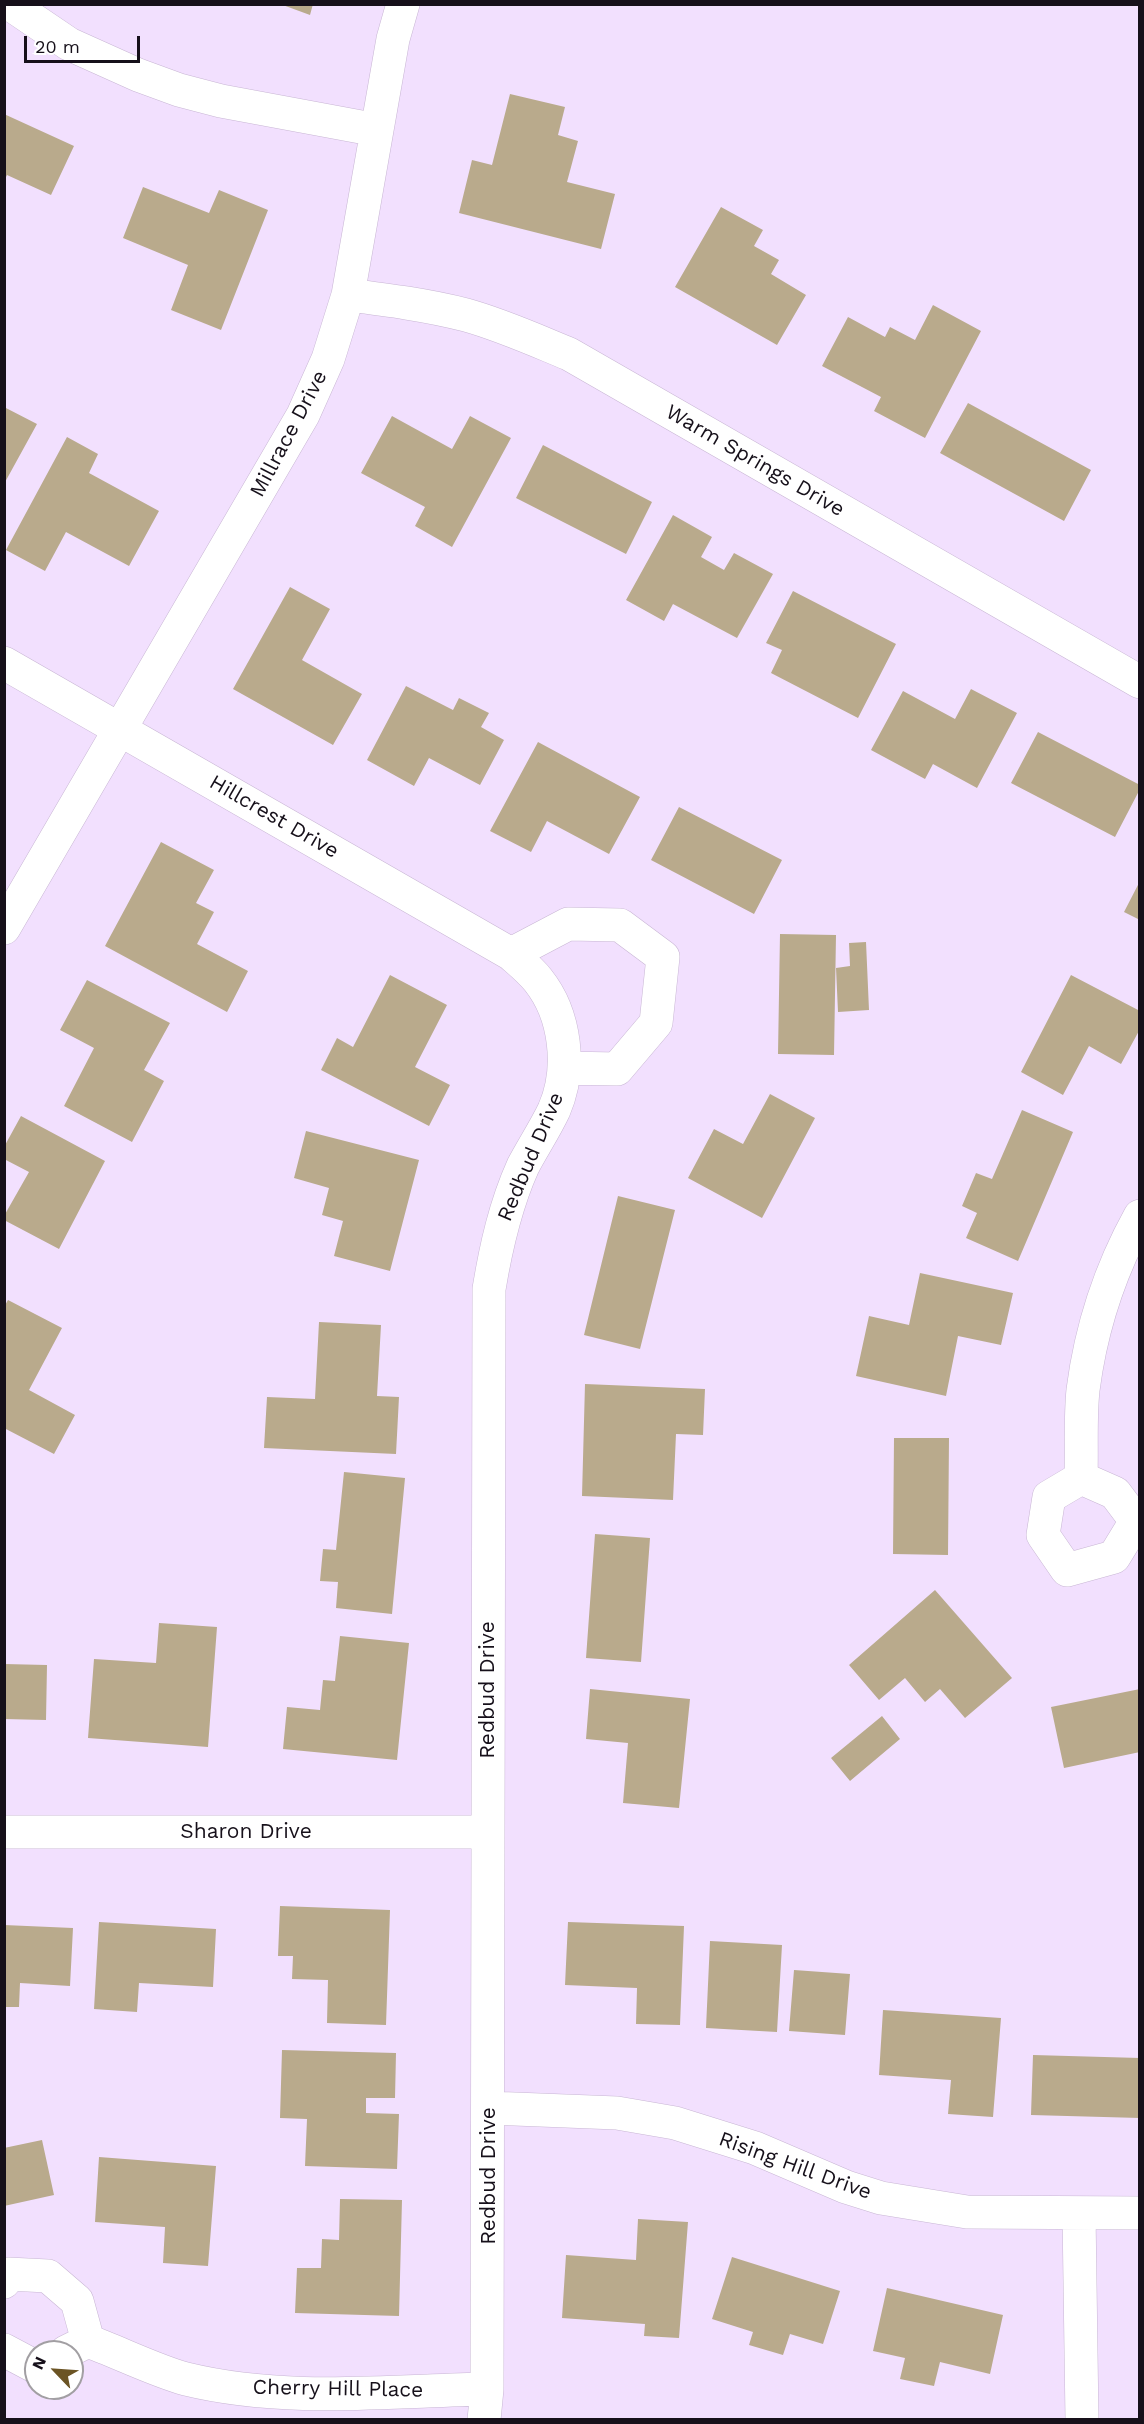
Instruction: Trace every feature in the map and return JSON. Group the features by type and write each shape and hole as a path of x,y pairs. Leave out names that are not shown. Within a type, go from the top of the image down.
{"street":[{"path":"10,4 69,44 138,75 179,90 221,101 377,129"},
{"name":"Millrace Drive","path":"4,928 303,415 328,359 348,295 393,39 403,4"},
{"name":"Warm Springs Drive","path":"348,295 412,303 466,315 519,333 569,354 1140,682"},
{"name":"Hillcrest Drive","path":"4,663 512,954 537,980"},
{"path":"512,954 568,924 620,925 663,957 656,1023 617,1069 564,1068"},
{"name":"Redbud Drive","path":"486,2404 489,2108 489,1289 496,1248 507,1206 524,1166 554,1110 561,1090 564,1068 559,1022 551,1001 537,980"},
{"path":"1081,1478 1083,1392 1093,1333 1110,1276 1140,1216"},
{"name":"Sharon Drive","path":"4,1832 488,1832"},
{"name":"Rising Hill Drive","path":"489,2108 617,2112 675,2123 755,2148 846,2187 881,2198 967,2212 1140,2213"},
{"path":"1079,2213 1082,2420"},
{"name":"Cherry Hill Place","path":"4,2282 8,2274 48,2276 77,2301 77,2340"},
{"name":"Cherry Hill Place","path":"84,2348 185,2379 253,2390 486,2404"},
{"path":"4,2350 24,2361"}],"building":[{"path":"280,4 313,4 310,15"},
{"path":"510,94 565,107 558,135 578,141 567,182 615,194 601,249 459,213 472,160 492,165"},
{"path":"4,114 74,146 51,195 7,175 4,181"},
{"path":"143,187 209,213 219,190 268,210 221,330 171,310 188,265 123,238"},
{"path":"721,207 763,230 754,246 779,260 771,274 806,295 777,345 675,287"},
{"path":"933,305 981,331 925,438 874,411 881,397 822,366 848,317 885,337 890,327 915,340"},
{"path":"968,403 1091,470 1064,521 940,453"},
{"path":"4,407 37,424 4,484"},
{"path":"392,416 452,449 470,416 511,438 452,547 415,526 425,507 361,473"},
{"path":"67,437 98,454 89,473 159,511 129,566 66,532 45,571 6,550"},
{"path":"543,445 652,502 626,554 516,498"},
{"path":"673,515 712,537 701,557 724,570 734,553 773,574 737,638 673,604 664,621 626,600"},
{"path":"290,587 330,609 302,660 362,694 333,745 233,689"},
{"path":"793,591 896,644 858,718 771,673 782,650 766,643"},
{"path":"406,686 453,710 459,698 489,713 481,727 504,740 480,785 429,758 414,786 367,760"},
{"path":"971,689 1017,713 977,788 933,764 925,779 871,750 903,691 955,719"},
{"path":"1038,732 1140,785 1115,837 1011,783"},
{"path":"538,742 640,797 609,854 547,821 531,852 490,831"},
{"path":"679,807 782,860 754,914 651,860"},
{"path":"161,842 214,870 196,903 214,912 197,944 248,971 227,1012 105,946"},
{"path":"1140,881 1140,920 1124,912"},
{"path":"780,934 836,935 834,1055 778,1054"},
{"path":"866,942 869,1010 838,1012 836,968 850,966 849,943"},
{"path":"390,975 447,1005 415,1067 450,1085 429,1126 321,1070 337,1038 353,1047"},
{"path":"1071,975 1140,1011 1140,1029 1121,1064 1089,1046 1063,1095 1021,1072"},
{"path":"87,980 170,1023 144,1070 164,1081 132,1142 64,1106 94,1048 60,1030"},
{"path":"770,1094 815,1118 762,1218 688,1178 714,1129 743,1144"},
{"path":"1022,1110 1073,1132 1018,1261 966,1238 977,1213 962,1206 976,1173 992,1179"},
{"path":"21,1116 105,1161 59,1249 4,1220 4,1216 29,1172 4,1159 4,1147"},
{"path":"306,1131 419,1160 390,1271 334,1256 343,1221 322,1215 329,1188 294,1178"},
{"path":"618,1196 675,1210 640,1349 584,1335"},
{"path":"920,1273 1013,1293 1001,1345 958,1336 946,1396 856,1376 869,1316 909,1325"},
{"path":"8,1300 62,1328 29,1390 75,1415 54,1454 4,1428 4,1307"},
{"path":"319,1322 381,1325 377,1396 399,1397 396,1454 264,1448 267,1397 315,1399"},
{"path":"585,1384 705,1389 703,1435 676,1434 673,1500 582,1496"},
{"path":"894,1438 949,1438 948,1555 893,1554"},
{"path":"344,1472 405,1478 392,1614 336,1608 338,1582 320,1581 323,1549 336,1550"},
{"path":"595,1534 650,1538 641,1662 586,1658"},
{"path":"935,1590 1012,1678 965,1718 940,1689 925,1702 905,1678 879,1700 849,1665"},
{"path":"159,1623 217,1627 208,1747 88,1738 94,1659 156,1663"},
{"path":"340,1636 409,1643 397,1760 283,1749 287,1707 320,1710 323,1680 335,1681"},
{"path":"4,1664 47,1665 46,1720 4,1719"},
{"path":"590,1689 690,1699 679,1808 623,1803 628,1743 586,1739"},
{"path":"1140,1689 1140,1752 1064,1768 1051,1707"},
{"path":"882,1716 900,1739 850,1781 831,1758"},
{"path":"280,1906 390,1910 386,2025 327,2023 328,1980 292,1979 293,1956 278,1956"},
{"path":"99,1922 216,1929 213,1987 139,1983 137,2012 94,2009"},
{"path":"568,1922 684,1926 680,2025 636,2024 637,1988 565,1985"},
{"path":"4,1925 73,1928 70,1986 20,1983 19,2007 4,2007"},
{"path":"710,1941 782,1945 777,2032 706,2028"},
{"path":"794,1970 850,1974 845,2035 789,2031"},
{"path":"883,2010 1001,2018 993,2117 948,2114 951,2080 879,2075"},
{"path":"282,2050 396,2053 395,2098 366,2098 366,2113 399,2114 397,2169 305,2166 307,2119 280,2118"},
{"path":"1033,2055 1140,2058 1140,2118 1031,2115"},
{"path":"42,2140 54,2195 4,2206 4,2148"},
{"path":"99,2157 216,2166 208,2266 163,2263 165,2227 95,2222"},
{"path":"340,2199 402,2200 399,2316 295,2313 297,2268 321,2268 322,2239 339,2240"},
{"path":"638,2219 688,2222 679,2338 644,2336 645,2324 562,2318 566,2255 636,2260"},
{"path":"732,2257 840,2291 823,2344 790,2334 783,2355 749,2345 753,2332 712,2319"},
{"path":"887,2288 1003,2315 990,2374 940,2362 934,2386 900,2379 905,2358 873,2351"}]}
